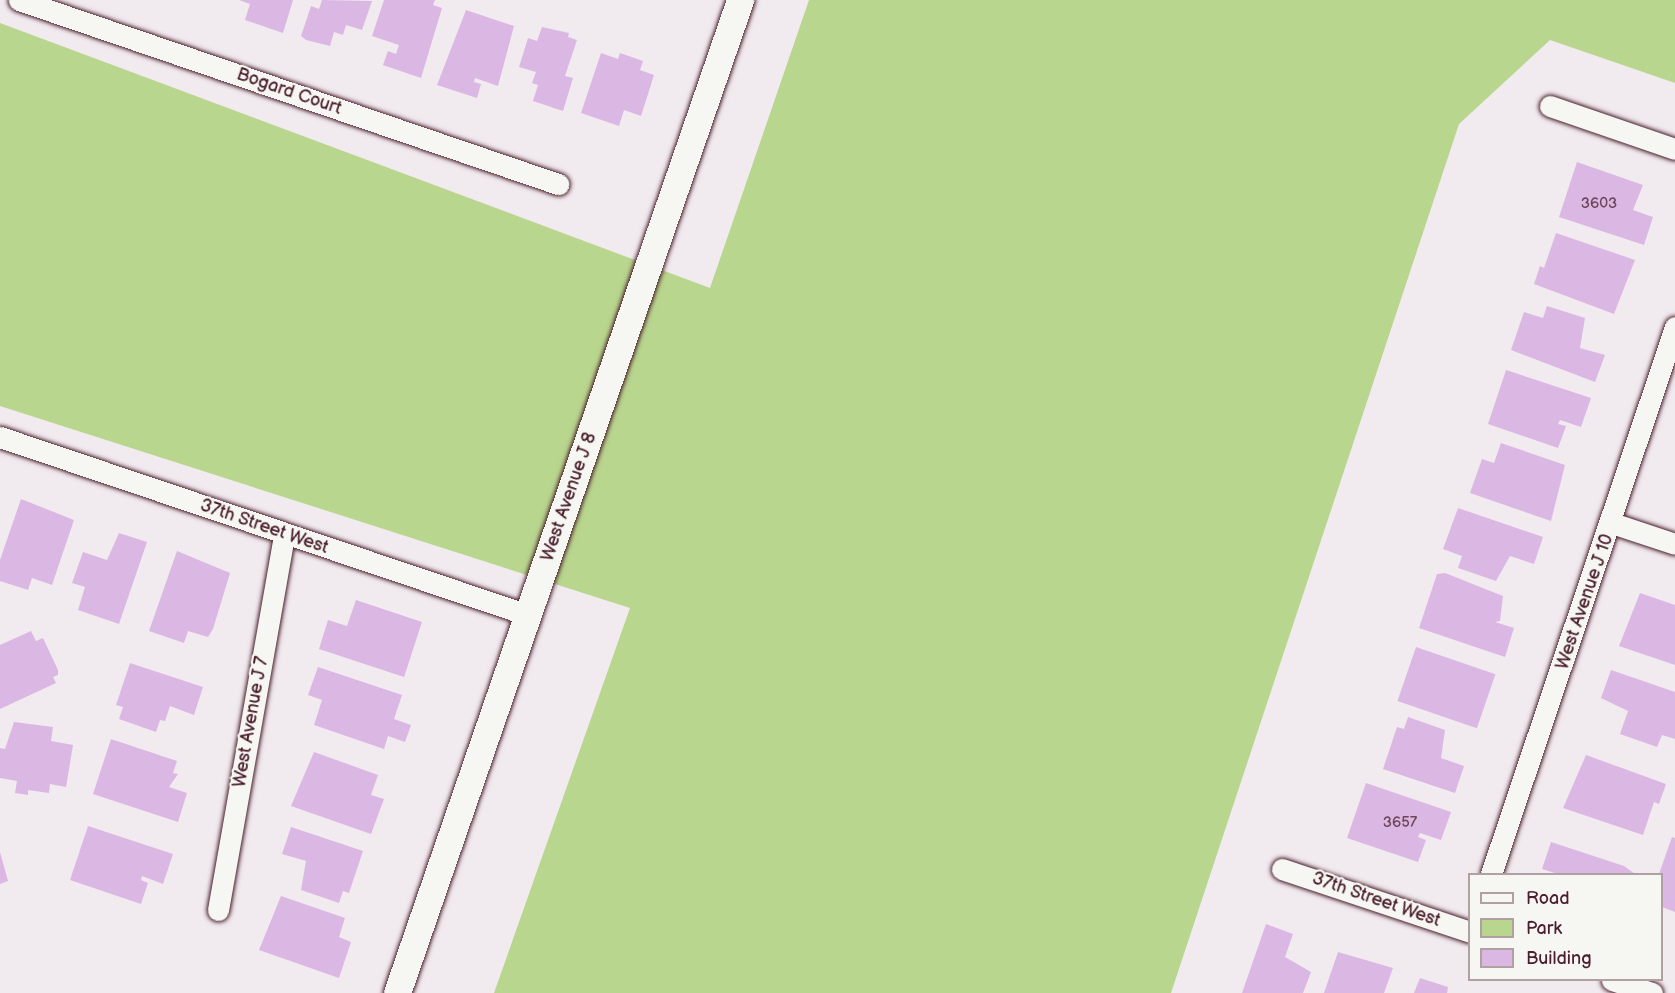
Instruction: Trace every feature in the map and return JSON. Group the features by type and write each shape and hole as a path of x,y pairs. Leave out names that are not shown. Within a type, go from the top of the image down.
{"street":[{"name":"Bogard Court","path":"20,0 558,184"},
{"name":"West Avenue J 8","path":"397,993 740,0"},
{"path":"1550,106 1675,149"},
{"name":"West Avenue J 10","path":"1491,873 1612,523 1675,327"},
{"name":"37th Street West","path":"0,437 284,535 528,615"},
{"path":"1612,523 1675,544"},
{"name":"West Avenue J 7","path":"218,910 284,535"},
{"name":"37th Street West","path":"1282,868 1468,931"},
{"path":"1615,981 1652,993"}],"green space":[{"path":"809,0 1675,0 1675,83 1550,40 1459,124 1171,993 494,993 630,608 0,406 0,23 710,288"}],"building":[{"path":"239,0 293,0 283,33 245,20 250,4"},
{"path":"322,0 372,1 362,30 346,25 343,35 334,32 330,46 306,40 301,36 311,6 319,9"},
{"path":"384,0 435,0 433,5 442,8 421,78 383,65 388,51 396,54 399,45 372,36"},
{"path":"466,10 514,26 498,86 475,78 474,82 481,84 477,98 437,85"},
{"path":"542,27 569,33 568,37 577,40 565,76 573,78 563,111 533,101 538,85 532,83 536,72 519,67 528,38 537,41"},
{"path":"601,53 618,59 620,53 643,61 640,70 654,75 641,116 624,110 619,126 581,113"},
{"path":"1577,162 1643,185 1633,210 1653,217 1644,245 1559,217"},
{"path":"1556,233 1635,260 1614,314 1534,284 1540,266 1544,268"},
{"path":"1547,306 1585,318 1580,348 1605,355 1595,382 1511,350 1524,312 1543,318"},
{"path":"1506,370 1591,398 1581,427 1560,420 1558,424 1566,426 1558,448 1488,424"},
{"path":"1501,443 1565,465 1551,521 1470,493 1482,459 1494,463"},
{"path":"21,499 74,520 52,585 32,578 28,590 0,581 0,560"},
{"path":"1458,508 1543,537 1534,564 1510,556 1496,581 1458,568 1462,556 1443,549"},
{"path":"119,533 147,542 119,624 78,610 85,587 72,583 83,552 107,560"},
{"path":"177,551 230,573 213,629 208,637 188,631 184,643 149,631"},
{"path":"1445,573 1503,596 1500,621 1495,622 1514,628 1505,657 1419,628 1437,574"},
{"path":"1640,593 1675,605 1675,665 1619,646"},
{"path":"356,600 422,622 404,677 319,649 328,620 347,626"},
{"path":"31,631 36,641 43,638 58,670 58,675 53,677 56,683 0,709 0,645"},
{"path":"1416,647 1495,674 1477,728 1397,701"},
{"path":"130,663 203,687 194,715 170,706 165,721 160,720 156,732 119,719 123,707 116,705"},
{"path":"318,667 402,695 394,719 411,725 405,742 388,736 384,749 314,725 322,700 308,695"},
{"path":"1611,670 1675,692 1675,739 1662,735 1657,747 1620,734 1628,711 1601,698"},
{"path":"1408,717 1445,730 1441,758 1464,766 1455,793 1383,769 1397,727 1404,729"},
{"path":"14,722 53,727 51,741 73,745 66,787 50,784 49,793 28,790 28,795 15,793 17,781 0,778 0,748 5,749"},
{"path":"111,739 177,761 173,773 178,774 169,787 187,793 178,822 93,794"},
{"path":"314,752 378,775 371,795 384,799 371,834 291,806"},
{"path":"1586,755 1666,784 1659,804 1654,802 1643,835 1563,808"},
{"path":"1366,783 1451,812 1441,840 1420,833 1418,837 1426,840 1418,862 1347,838"},
{"path":"88,826 173,854 163,884 142,876 141,880 148,883 141,904 70,880"},
{"path":"291,827 363,851 349,893 343,891 339,903 301,890 306,861 282,854"},
{"path":"1672,837 1675,838 1675,912 1663,907 1663,873 1659,873"},
{"path":"1551,842 1624,866 1634,873 1555,873 1542,869"},
{"path":"0,852 8,881 0,884"},
{"path":"281,896 345,918 339,937 351,942 339,978 259,950"},
{"path":"1266,924 1293,934 1285,957 1311,972 1303,993 1242,993"},
{"path":"1338,952 1393,968 1384,993 1324,993"},
{"path":"1420,978 1448,987 1447,993 1414,993"}]}
